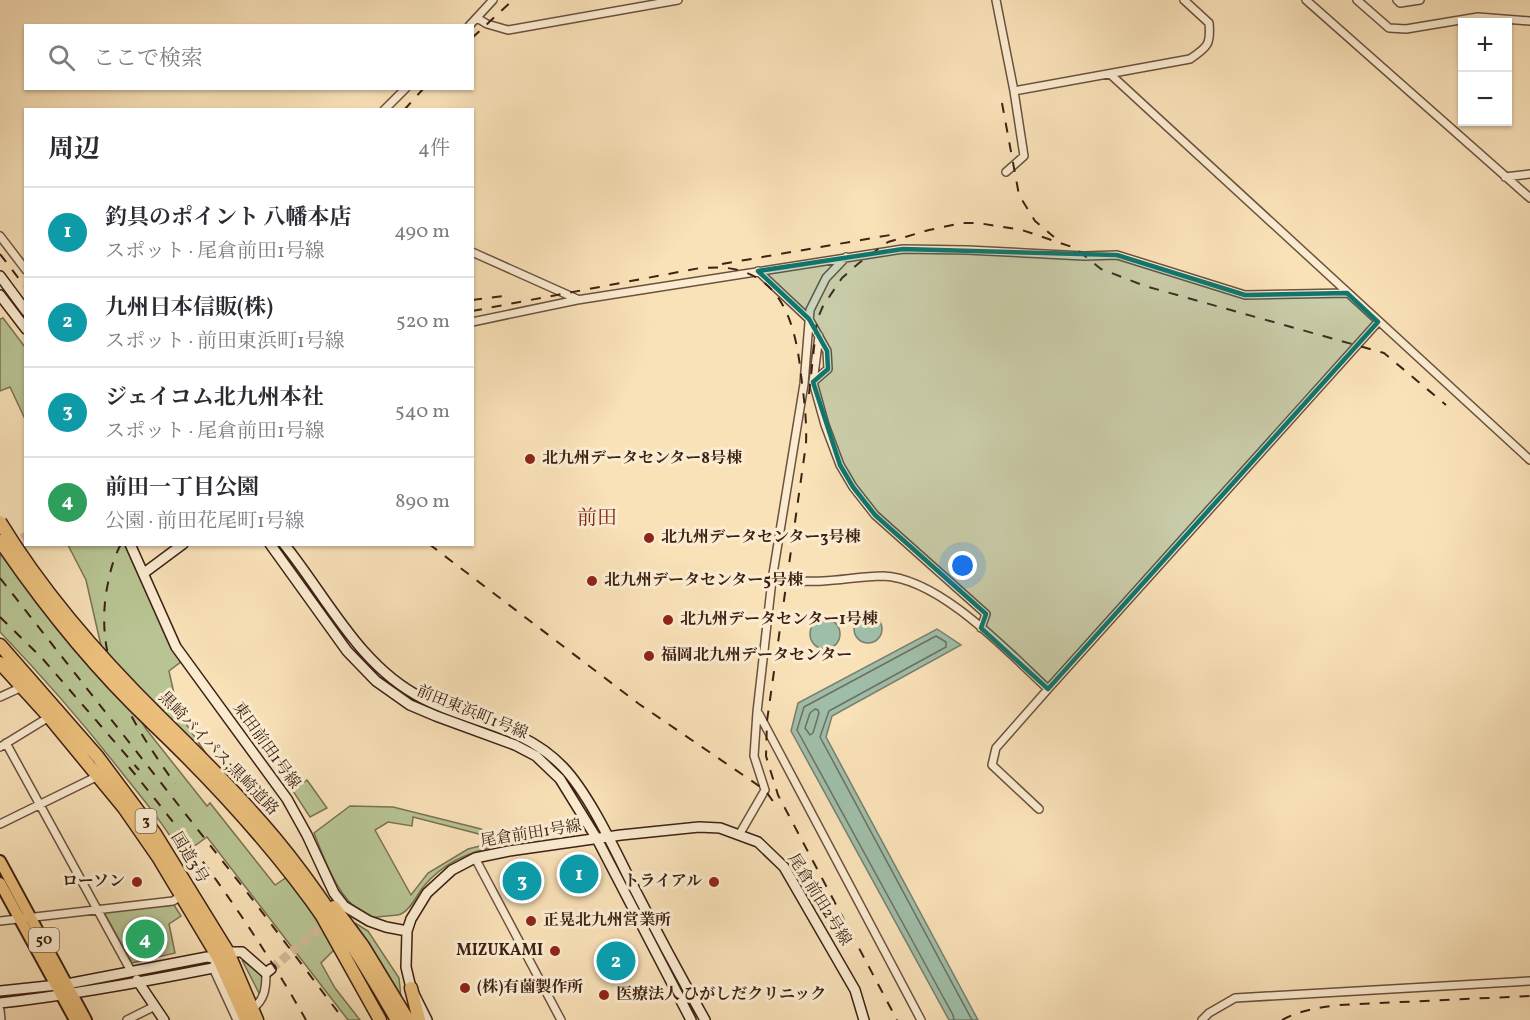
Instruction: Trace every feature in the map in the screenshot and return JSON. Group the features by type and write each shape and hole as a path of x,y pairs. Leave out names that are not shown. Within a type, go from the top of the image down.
{"highway":[{"name":"黒崎バイパス;黒崎道路","path":"0,522 27,563 71,621 155,720 248,820 322,916 388,1020"},
{"name":"黒崎バイパス;黒崎道路","path":"0,541 41,600 113,685 220,776 275,838 323,903 397,1020"},
{"name":"国道3号","path":"0,645 79,734 154,832 251,1016"},
{"name":"国道3号","path":"0,663 49,717 124,808 158,857 220,959"},
{"path":"275,838 303,868 346,922 408,1020"},
{"path":"322,916 380,1020"},
{"path":"411,988 419,1020"}],"main road":[{"name":"50","path":"0,861 26,918 62,984 75,1020"},
{"name":"50","path":"0,883 26,918"},
{"name":"50","path":"67,995 86,1020"}],"street":[{"path":"471,24 493,0"},
{"path":"477,18 486,24 508,30 678,0"},
{"path":"996,0 1024,156 1006,172"},
{"path":"1014,91 1190,59 1205,49 1211,38 1209,23 1184,0"},
{"path":"1306,0 1530,198"},
{"path":"1357,0 1389,28 1406,29 1478,17 1530,21"},
{"path":"1397,0 1400,3 1420,0"},
{"path":"1110,75 1530,460"},
{"path":"386,108 404,90"},
{"path":"1505,177 1530,174"},
{"path":"0,236 24,267"},
{"path":"474,322 577,300 903,249 1084,256 1117,255 1245,295 1347,293"},
{"path":"474,253 577,300"},
{"path":"738,835 765,790 754,756 758,712 772,580 803,391 810,310 826,278 846,257"},
{"path":"758,271 809,319 827,351 828,369 813,382"},
{"path":"0,276 24,308"},
{"path":"0,295 24,326"},
{"path":"1039,808 992,765 996,747 1378,322"},
{"path":"819,336 813,382 825,425 840,465 853,488 874,515 986,614 981,628"},
{"name":"東田前田1号線","path":"131,546 176,647 287,799 342,908 369,921 407,931"},
{"path":"144,573 180,546"},
{"name":"前田東浜町1号線","path":"271,546 347,651 376,681 419,709 515,745 536,756 560,779 597,839 691,1020"},
{"name":"前田東浜町1号線","path":"285,546 362,650 390,678 422,698 518,734 543,748 564,768 580,790 608,838 705,1020"},
{"path":"772,580 820,582 884,576 908,580 930,590 981,628 1048,689"},
{"path":"0,698 22,687"},
{"path":"758,712 921,1020"},
{"path":"49,717 3,745 40,805 131,971 164,1020"},
{"path":"0,824 98,776"},
{"name":"尾倉前田2号線","path":"608,838 699,826 720,828 758,842 791,876 855,990 864,1020"},
{"name":"尾倉前田1号線","path":"427,1020 411,988 406,967 407,931 426,893 452,870 475,858 509,851 608,838"},
{"path":"475,858 561,1020"},
{"path":"0,921 173,901 181,896"},
{"path":"0,1003 139,983 242,952 269,971 262,999 251,1016"},
{"path":"0,991 62,984 207,957 220,959"},
{"path":"220,959 237,1020"},
{"path":"1202,1020 1209,1013 1235,998 1530,981"},
{"path":"127,1020 155,1006"},
{"path":"0,1010 1,1020"}],"highlighted area":[{"path":"903,249 1117,255 1245,295 1347,293 1378,322 1048,689 981,628 986,614 875,515 853,487 840,465 813,382 828,369 827,351 809,319 758,271"}],"shaded area":[{"path":"3,318 24,346 24,417 10,387 0,391 0,319"},
{"path":"69,546 125,546 168,641 182,661 169,671 178,712 207,755 119,669 138,716 207,806 210,803 275,885 287,877 336,948 321,963 335,988 360,1020 348,1020 207,837 182,855 154,813 94,737 0,632 0,556 2,555 86,663 102,650 86,580"},
{"path":"307,780 327,808 310,817 293,791"},
{"path":"350,806 393,807 481,829 499,846 458,859 440,870 424,886 405,912 398,915 375,917 362,912 343,894 329,869 314,833","holes":["413,817 479,834 488,844 468,849 428,873 411,895 375,830 388,822 412,826"]},
{"path":"174,905 181,916 169,924 175,953 132,963 105,914 108,911"},
{"path":"355,923 368,931 399,978 401,997"},
{"path":"242,960 259,972 263,979 260,995"}],"water":[{"path":"868,615 878,619 882,629 878,639 868,643 858,639 854,629 858,619"},
{"path":"825,619 831,620 839,628 839,640 831,648 825,649 819,648 811,640 810,634 811,628 819,620"},
{"path":"937,629 961,645 832,716 826,737 978,1020 949,1020 791,731 798,703"}],"tunnel":[{"path":"0,554 24,537"},
{"path":"271,969 330,920"}],"railway":[{"path":"474,36 513,0"},
{"path":"406,108 422,90"},
{"path":"1002,103 1019,195 1035,221 1054,237"},
{"path":"809,394 817,320 823,306 842,278 888,242 962,223 978,223 1022,230 1075,248 1101,269 1145,286 1384,353 1446,405"},
{"path":"722,264 896,234"},
{"path":"0,254 24,285"},
{"path":"474,311 700,268 727,268 746,273 762,281 783,306 790,322 799,357 806,444 767,721 766,756 778,795 897,1020"},
{"path":"474,300 504,296"},
{"path":"120,546 109,576 104,616 111,668 131,716 175,784"},
{"path":"432,546 639,704 765,790 777,807"},
{"path":"0,578 246,891 344,1020"},
{"path":"0,617 42,658 139,770"},
{"path":"129,767 245,921 306,1020"},
{"path":"1282,1020 1316,1008 1338,1005 1530,996"}],"place":[{"name":"北九州データセンター8号棟","path":"530,459"},
{"name":"北九州データセンター3号棟","path":"649,538"},
{"name":"北九州データセンター5号棟","path":"592,581"},
{"name":"北九州データセンター1号棟","path":"668,620"},
{"name":"福岡北九州データセンター","path":"649,656"},
{"name":"釣具のポイント 八幡本店","path":"579,874"},
{"name":"ジェイコム北九州本社","path":"522,881"},
{"name":"ローソン","path":"137,882"},
{"name":"トライアル","path":"714,882"},
{"name":"正晃北九州営業所","path":"531,921"},
{"name":"前田一丁目公園","path":"145,939"},
{"name":"MIZUKAMI","path":"555,951"},
{"name":"九州日本信販(株)","path":"616,961"},
{"name":"(株)有薗製作所","path":"465,988"},
{"name":"医療法人 ひがしだクリニック","path":"604,995"}],"district":[{"name":"前田","path":"597,519"}]}
